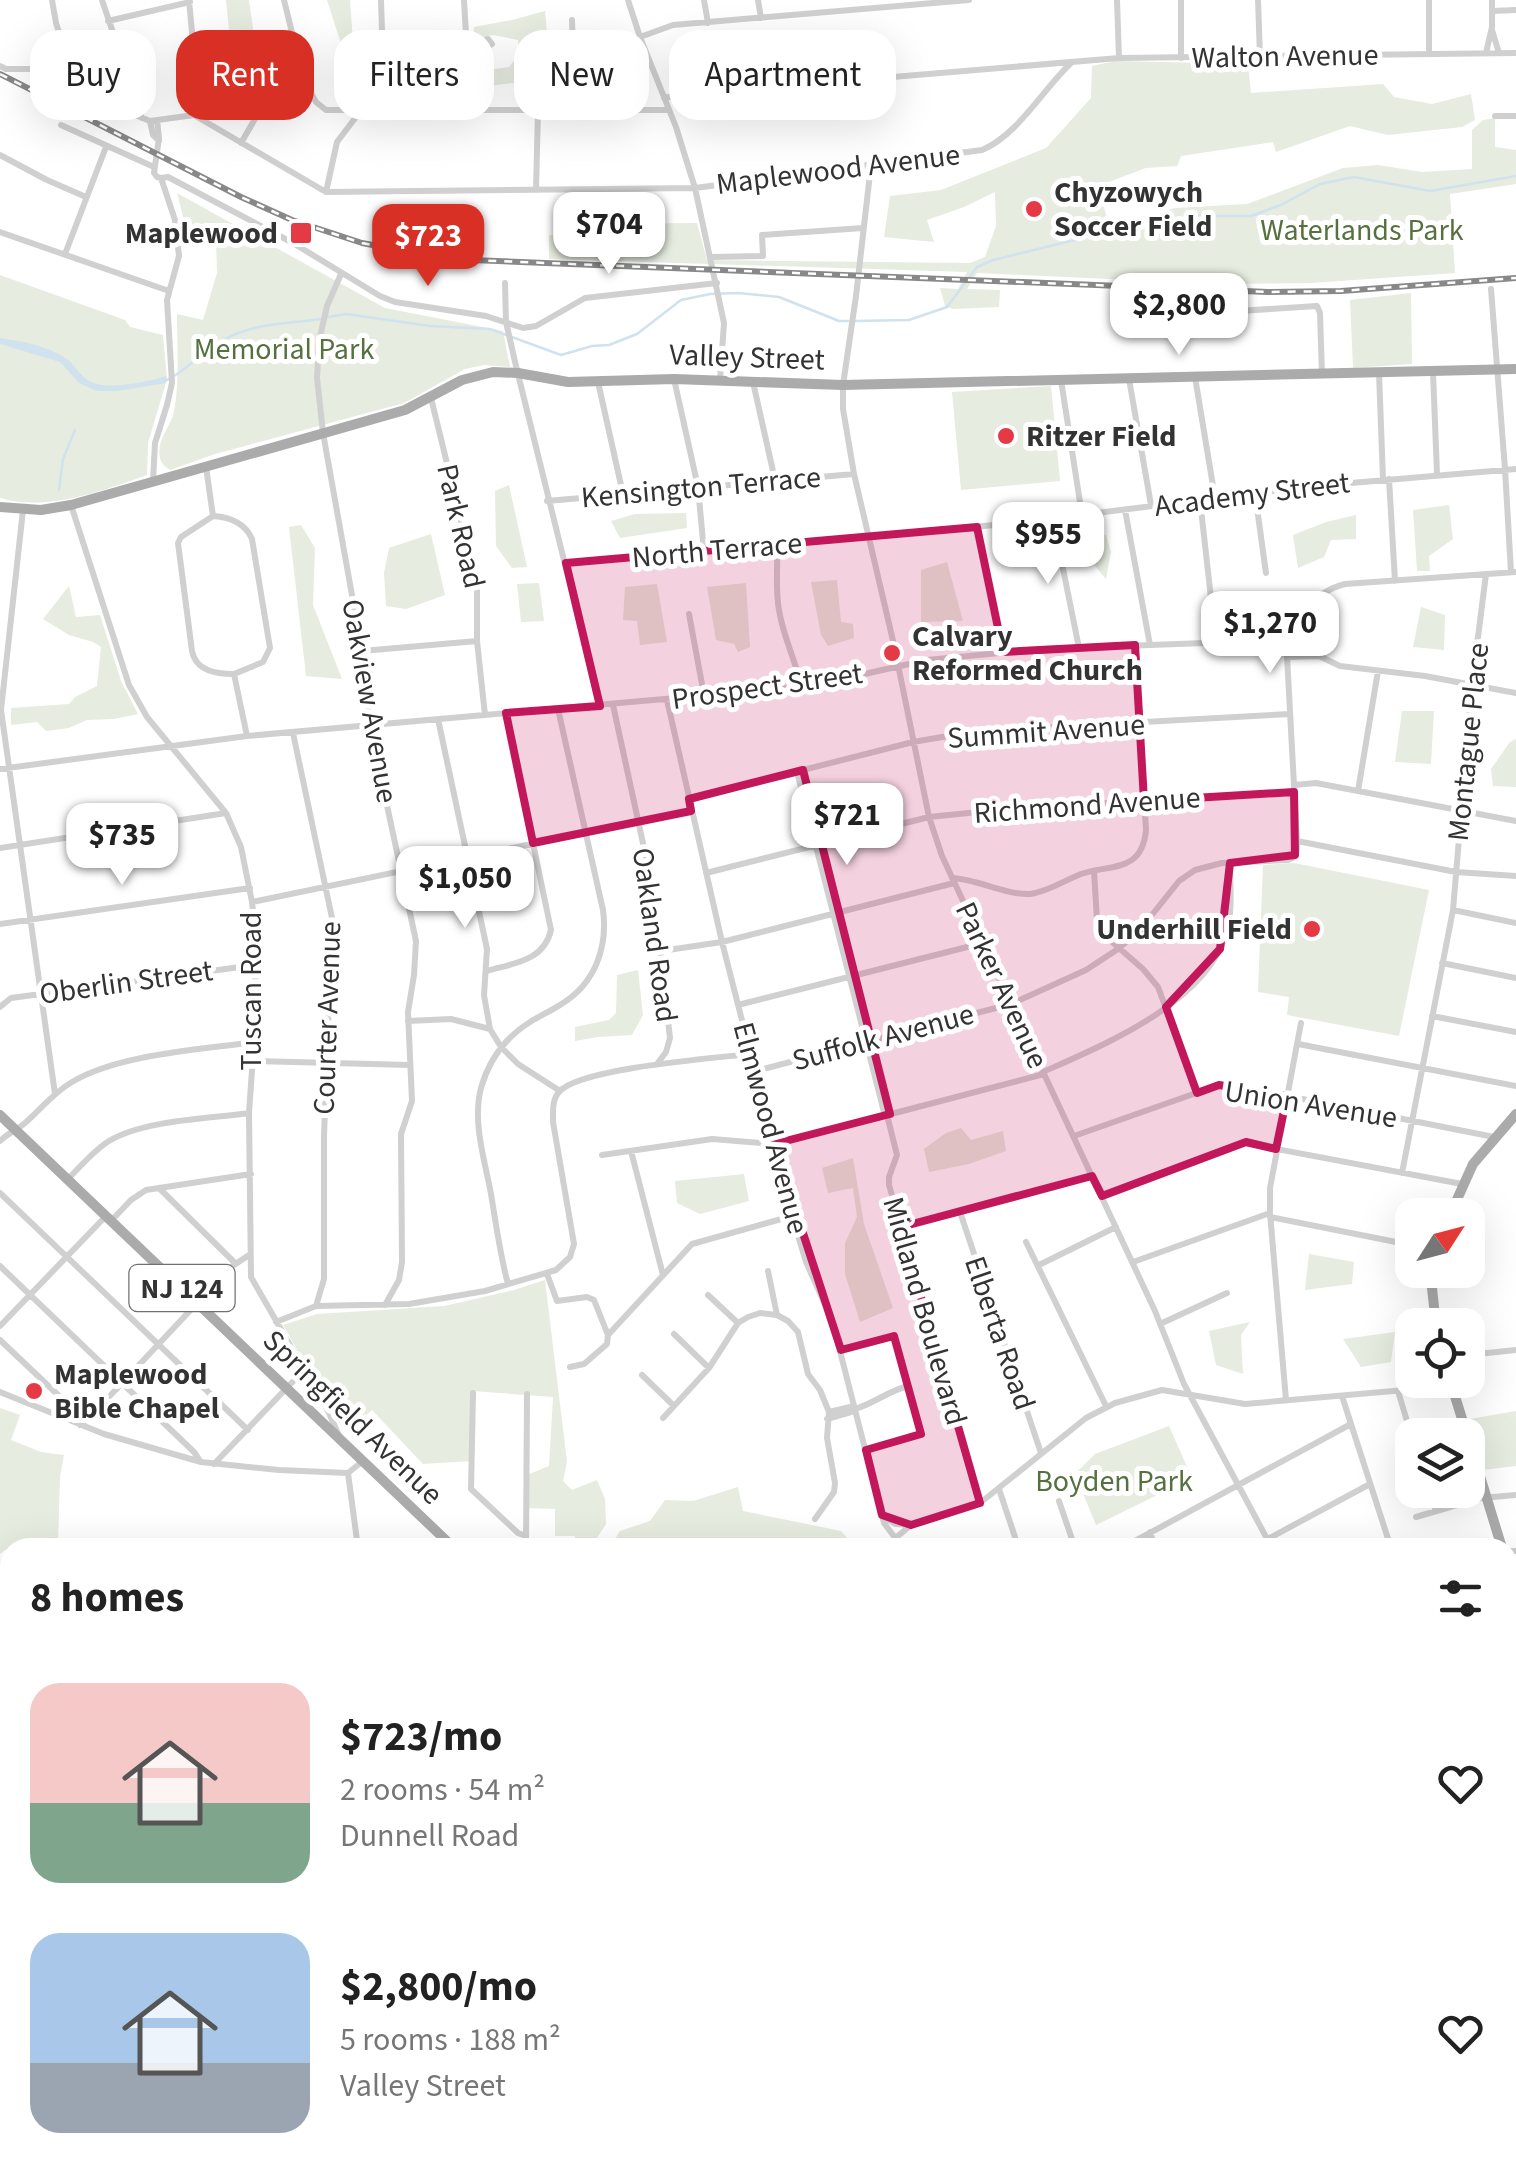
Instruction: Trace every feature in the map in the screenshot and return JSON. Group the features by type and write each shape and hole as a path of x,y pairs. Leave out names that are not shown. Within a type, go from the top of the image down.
{"main road":[{"name":"Valley Street","path":"0,507 23,510 72,505 405,410 470,377 493,372 568,382 674,379 843,386 1516,369"},
{"path":"1457,1198 1477,1157 1516,1114"},
{"name":"Springfield Avenue","path":"0,1115 444,1538"},
{"path":"1485,1494 1501,1538"}],"street":[{"path":"52,0 58,30"},
{"path":"102,0 112,30"},
{"path":"284,0 291,30"},
{"path":"381,0 382,30"},
{"path":"464,0 466,30"},
{"path":"628,0 638,30"},
{"path":"704,0 708,22"},
{"path":"758,0 761,18"},
{"path":"649,34 673,26 708,22 969,0"},
{"path":"1118,0 1119,58"},
{"path":"1181,0 1181,58"},
{"path":"1258,0 1260,56"},
{"path":"1428,0 1429,54"},
{"path":"1492,0 1492,28 1498,53"},
{"path":"108,21 190,1 192,30"},
{"path":"1492,11 1516,10"},
{"path":"572,20 572,30"},
{"path":"1486,53 1492,28"},
{"name":"Walton Avenue","path":"664,98 756,80 785,86 1119,58 1516,53"},
{"path":"649,60 669,110 649,110"},
{"name":"Maplewood Avenue","path":"326,192 695,188 982,150 1011,132 1052,80 1072,62"},
{"path":"0,66 30,69"},
{"path":"314,97 319,106 334,111"},
{"path":"1495,116 1516,116"},
{"path":"150,120 153,135 159,141 156,177 168,177 221,203 388,300 486,316 507,326 530,328 585,298 718,291"},
{"path":"203,120 326,192 338,142 354,120"},
{"path":"241,142 254,120"},
{"path":"536,190 538,120"},
{"path":"672,120 695,188 718,291 724,327 720,380"},
{"path":"61,125 154,167"},
{"path":"65,254 106,147"},
{"path":"0,155 86,197"},
{"name":"Parker Avenue","path":"870,165 843,409 929,818 953,880 1133,1262 1179,1374 1266,1538"},
{"path":"153,480 154,444 168,406 172,378 167,300 179,256 179,240 161,178"},
{"path":"711,257 763,256 762,235 863,228"},
{"path":"0,232 169,291"},
{"name":"Oakview Avenue","path":"341,274 319,341 317,378 323,433 362,650 370,726 416,941 408,1021 412,1102 401,1134 400,1274 385,1305"},
{"path":"505,283 507,326 600,706"},
{"path":"1491,288 1514,572 1332,587 1284,631 1297,846 1456,872 1516,876"},
{"path":"1222,312 1317,306 1322,375"},
{"path":"1433,370 1436,474"},
{"path":"1379,372 1395,580"},
{"path":"1195,377 1215,498"},
{"path":"1129,378 1151,505"},
{"path":"674,379 698,487 704,552"},
{"path":"1060,380 1082,515"},
{"path":"753,381 775,480"},
{"path":"598,382 623,494"},
{"name":"Park Road","path":"431,398 477,586 485,715"},
{"path":"206,467 213,516"},
{"name":"Academy Street","path":"869,536 1516,468"},
{"name":"Kensington Terrace","path":"547,501 854,474"},
{"path":"1255,493 1266,573"},
{"path":"1200,500 1216,643"},
{"name":"Tuscan Road","path":"72,505 136,702 226,813 241,846 256,940 249,1113 250,1268 254,1284 340,1439"},
{"path":"23,510 0,710 5,769 20,845 55,1094"},
{"path":"1125,510 1150,645"},
{"path":"213,516 243,526 252,539 270,648 264,662 234,674 222,674 195,663 178,548 181,537 213,516"},
{"path":"1053,519 1079,648"},
{"path":"977,526 1004,652"},
{"name":"North Terrace","path":"566,563 869,536"},
{"path":"777,545 778,604 801,687"},
{"name":"Montague Place","path":"1402,1173 1453,910 1472,684 1486,574"},
{"path":"689,614 704,696"},
{"name":"Prospect Street","path":"5,769 244,736 801,687 927,660 1004,652 1260,641 1284,631"},
{"path":"362,650 478,641"},
{"path":"661,951 722,942 953,880 1032,894 1094,871 1121,867 1137,856 1145,838 1136,646"},
{"path":"1287,656 1319,656 1340,666 1516,692"},
{"path":"1358,791 1378,670"},
{"path":"234,674 244,736"},
{"name":"Elmwood Avenue","path":"667,700 722,942 792,1216 806,1262 832,1320 891,1538"},
{"name":"Oakland Road","path":"560,1091 578,1079 656,1065 670,1038 654,894 613,704"},
{"path":"508,1284 478,1112 484,1078 501,1047 529,1022 575,994 592,973 604,938 604,920 558,710"},
{"path":"487,971 534,957 548,942 550,922 506,713"},
{"name":"Summit Avenue","path":"689,799 913,742 978,731 1290,714"},
{"path":"276,1322 316,1306 409,1304 461,1296 547,1274 567,1262 574,1244 553,1122 560,1091 527,1071 501,1047 490,1029 484,995 488,949 438,719"},
{"path":"140,749 152,737 154,726"},
{"name":"Courter Avenue","path":"293,733 332,918 324,1136 324,1280 316,1306"},
{"name":"Midland Boulevard","path":"800,771 897,1156 889,1180 980,1503"},
{"name":"Richmond Avenue","path":"706,874 929,818 1316,784 1516,821"},
{"path":"252,902 691,811"},
{"path":"0,848 226,813"},
{"name":"Suffolk Avenue","path":"755,1071 1011,1004 1086,970 1118,949 1140,930 1188,874 1230,863 1288,860 1295,856 1297,846"},
{"path":"602,1155 712,1139 774,1144 1043,1073 1139,1027 1198,978 1220,949 1228,926 1230,863"},
{"path":"1094,871 1097,920 1103,934 1149,975 1163,996 1197,1092"},
{"path":"0,924 250,888"},
{"path":"1453,910 1516,923"},
{"path":"738,1005 982,943"},
{"path":"1442,964 1516,978"},
{"name":"Oberlin Street","path":"0,1007 11,998 255,965"},
{"path":"1432,1016 1516,1032"},
{"path":"408,1021 451,1019 490,1029"},
{"path":"1286,1400 1270,1188 1301,1023"},
{"path":"0,1140 22,1126 55,1094 89,1073 124,1062 254,1042"},
{"path":"1298,1044 1516,1086"},
{"path":"656,1065 751,1054"},
{"path":"252,1061 410,1065"},
{"name":"Union Avenue","path":"1074,1136 1218,1085 1494,1137"},
{"path":"68,1179 97,1150 123,1134 151,1126 249,1113"},
{"path":"1102,1196 1244,1143 1462,1184"},
{"path":"631,1151 664,1275"},
{"path":"0,1326 66,1256 140,1193 251,1174"},
{"path":"901,1227 1092,1176"},
{"path":"159,1188 235,1263"},
{"path":"0,1193 248,1430"},
{"name":"Elberta Road","path":"960,1212 1041,1453"},
{"path":"1133,1262 1270,1215 1395,1242"},
{"path":"570,1367 584,1364 606,1344 608,1335 692,1244 792,1216"},
{"path":"1039,1265 1116,1227"},
{"path":"1026,1242 1106,1406"},
{"path":"78,1424 235,1263 250,1256"},
{"path":"0,1266 201,1462"},
{"path":"768,1270 777,1315"},
{"path":"547,1274 557,1302 588,1297 594,1300 608,1335"},
{"path":"1160,1324 1227,1294"},
{"path":"708,1295 738,1323"},
{"path":"663,1418 709,1368 738,1323 760,1313 788,1321 798,1332 808,1374 820,1390 828,1415 827,1438 835,1484 834,1492 815,1520"},
{"path":"674,1334 709,1368"},
{"path":"840,1350 894,1336 921,1434 866,1450"},
{"path":"0,1340 76,1411 78,1424"},
{"path":"1485,1353 1516,1350"},
{"path":"214,1464 303,1371"},
{"path":"882,1515 892,1523 911,1525 980,1503 1086,1418 1106,1406 1174,1386 1179,1374"},
{"path":"642,1375 673,1405"},
{"path":"828,1415 851,1412 875,1403 885,1393 908,1386"},
{"path":"1162,1390 1236,1404 1395,1391"},
{"path":"0,1392 104,1434 201,1462 348,1473 363,1461"},
{"path":"472,1394 471,1489 526,1536 527,1394"},
{"path":"1342,1396 1386,1538"},
{"path":"1200,1415 1204,1403 1212,1399"},
{"path":"1140,1538 1351,1424"},
{"path":"348,1473 357,1538"},
{"path":"1269,1538 1370,1484"},
{"path":"998,1489 1015,1538"},
{"path":"1416,1518 1486,1497 1516,1495"},
{"path":"1059,1501 1072,1538"},
{"path":"1435,1508 1436,1512"},
{"path":"899,1538 911,1525"},
{"path":"1150,1532 1152,1538"}],"highlighted area":[{"path":"977,527 1003,652 1135,645 1144,801 1294,792 1295,855 1230,863 1220,949 1166,1007 1197,1093 1219,1085 1287,1096 1276,1149 1246,1142 1102,1196 1092,1176 901,1227 980,1503 911,1525 882,1515 866,1450 921,1434 894,1336 841,1350 774,1144 890,1114 803,770 689,799 691,811 533,843 506,713 600,706 566,563"}],"green space":[{"path":"226,0 249,0 253,30 229,30"},
{"path":"327,0 350,0 352,30 337,30"},
{"path":"545,11 547,30 514,30 514,39 494,35 494,30 474,30 474,27"},
{"path":"514,60 514,83 494,85 494,69 509,67"},
{"name":"Waterlands Park","path":"1116,61 1248,64 1251,93 1383,84 1394,97 1432,104 1471,94 1475,120 1462,127 1388,135 1350,126 1276,152 1273,142 1181,156 1177,166 1146,168 1098,186 1110,229 1118,223 1175,208 1247,204 1343,168 1378,165 1422,172 1472,169 1472,130 1483,120 1495,118 1495,147 1516,150 1516,184 1450,194 1455,273 1311,283 1221,284 977,273 967,289 1000,290 999,307 953,309 945,306 940,288 958,289 967,272 549,259 549,235 583,236 583,224 697,223 707,260 970,263 985,257 996,226 995,192 927,220 934,242 884,237 890,196 941,190 1046,148 1091,98 1092,66"},
{"name":"Memorial Park","path":"177,193 385,308 503,331 510,367 484,365 465,369 404,403 170,470 159,452 176,400 177,314 203,320 217,273 216,240 188,236"},
{"path":"0,275 125,320 130,327 163,335 167,379 148,443 147,475 55,501 17,502 0,498"},
{"path":"1411,293 1412,364 1353,368 1350,300"},
{"name":"Ritzer Field","path":"1051,386 1060,481 961,490 952,392"},
{"path":"509,485 527,567 512,568 496,546 495,491"},
{"path":"1449,505 1453,539 1429,556 1430,571 1417,571 1413,510"},
{"path":"686,513 687,528 620,538 611,521 635,514"},
{"path":"1356,515 1356,539 1331,540 1324,557 1298,568 1293,535"},
{"path":"301,525 315,548 313,605 342,679 306,676 289,527"},
{"path":"431,534 445,595 406,609 386,606 384,573 389,548"},
{"path":"1106,535 1111,552 1106,579 1090,560 1080,539"},
{"path":"947,562 963,621 921,622 921,570"},
{"path":"837,580 841,622 853,624 854,638 828,646 821,635 811,582"},
{"path":"539,583 544,621 521,622 517,584"},
{"path":"746,583 750,647 738,652 734,644 716,640 707,587"},
{"path":"657,584 667,642 640,645 637,621 623,620 625,587"},
{"path":"69,586 76,617 100,615 121,681 138,714 87,720 69,728 46,731 37,722 11,725 11,708 69,704 97,686 101,647 69,635 43,619"},
{"path":"1421,607 1445,615 1444,650 1413,647"},
{"path":"1402,711 1434,711 1431,764 1395,762"},
{"path":"1516,739 1516,787 1493,786 1491,769"},
{"path":"1294,863 1429,890 1399,1036 1287,1015 1289,997 1258,992 1263,865"},
{"path":"638,970 643,1015 632,1035 575,1041 575,1027 609,1020 616,1013 617,975"},
{"path":"961,1128 971,1140 1003,1131 1006,1151 929,1172 924,1149 946,1133"},
{"path":"853,1158 864,1224 893,1308 860,1322 845,1274 845,1243 857,1217 853,1188 828,1193 822,1168"},
{"path":"744,1174 749,1201 700,1214 677,1203 675,1181"},
{"path":"1309,1254 1354,1262 1352,1284 1305,1290"},
{"path":"545,1280 567,1462 563,1481 572,1490 597,1480 605,1499 606,1524 597,1538 555,1536 555,1509 527,1508 527,1475 549,1466 553,1397 473,1391 472,1461 423,1464 372,1410 358,1422 341,1395 324,1397 283,1325 317,1314 444,1306"},
{"path":"1250,1322 1241,1335 1243,1374 1216,1365 1209,1331"},
{"path":"1395,1332 1391,1362 1361,1367 1343,1339"},
{"path":"0,1408 20,1415 11,1440 41,1452 64,1455 58,1538 0,1538"},
{"path":"1516,1411 1516,1466 1485,1470 1485,1418 1476,1418"},
{"name":"Boyden Park","path":"1169,1426 1192,1478 1096,1525 1075,1474 1095,1454"},
{"path":"738,1487 743,1511 841,1531 847,1538 616,1538 620,1531 650,1521 665,1500 693,1501"}],"water":[{"path":"0,338 52,351 96,384 127,384 166,376 166,383 97,391 79,383 60,362 0,344"}],"waterway":[{"path":"856,321 909,320 947,307 977,267 993,260 1199,216 1251,216 1320,184 1354,177 1430,191 1516,176"},
{"path":"328,317 346,314 430,326 490,329 561,355 609,345 637,334 681,300 710,294 779,297 848,321"},
{"path":"165,381 236,334 320,319"},
{"path":"59,490 63,459 75,430"}],"railway":[{"path":"0,74 292,220 362,243 447,259 1268,292 1341,291 1516,278"}],"place":[{"name":"Chyzowych Soccer Field","path":"1034,209"},
{"name":"Maplewood","path":"301,233"},
{"name":"Ritzer Field","path":"1006,436"},
{"name":"Calvary Reformed Church","path":"892,653"},
{"name":"Underhill Field","path":"1312,929"},
{"name":"Maplewood Bible Chapel","path":"34,1391"}]}
